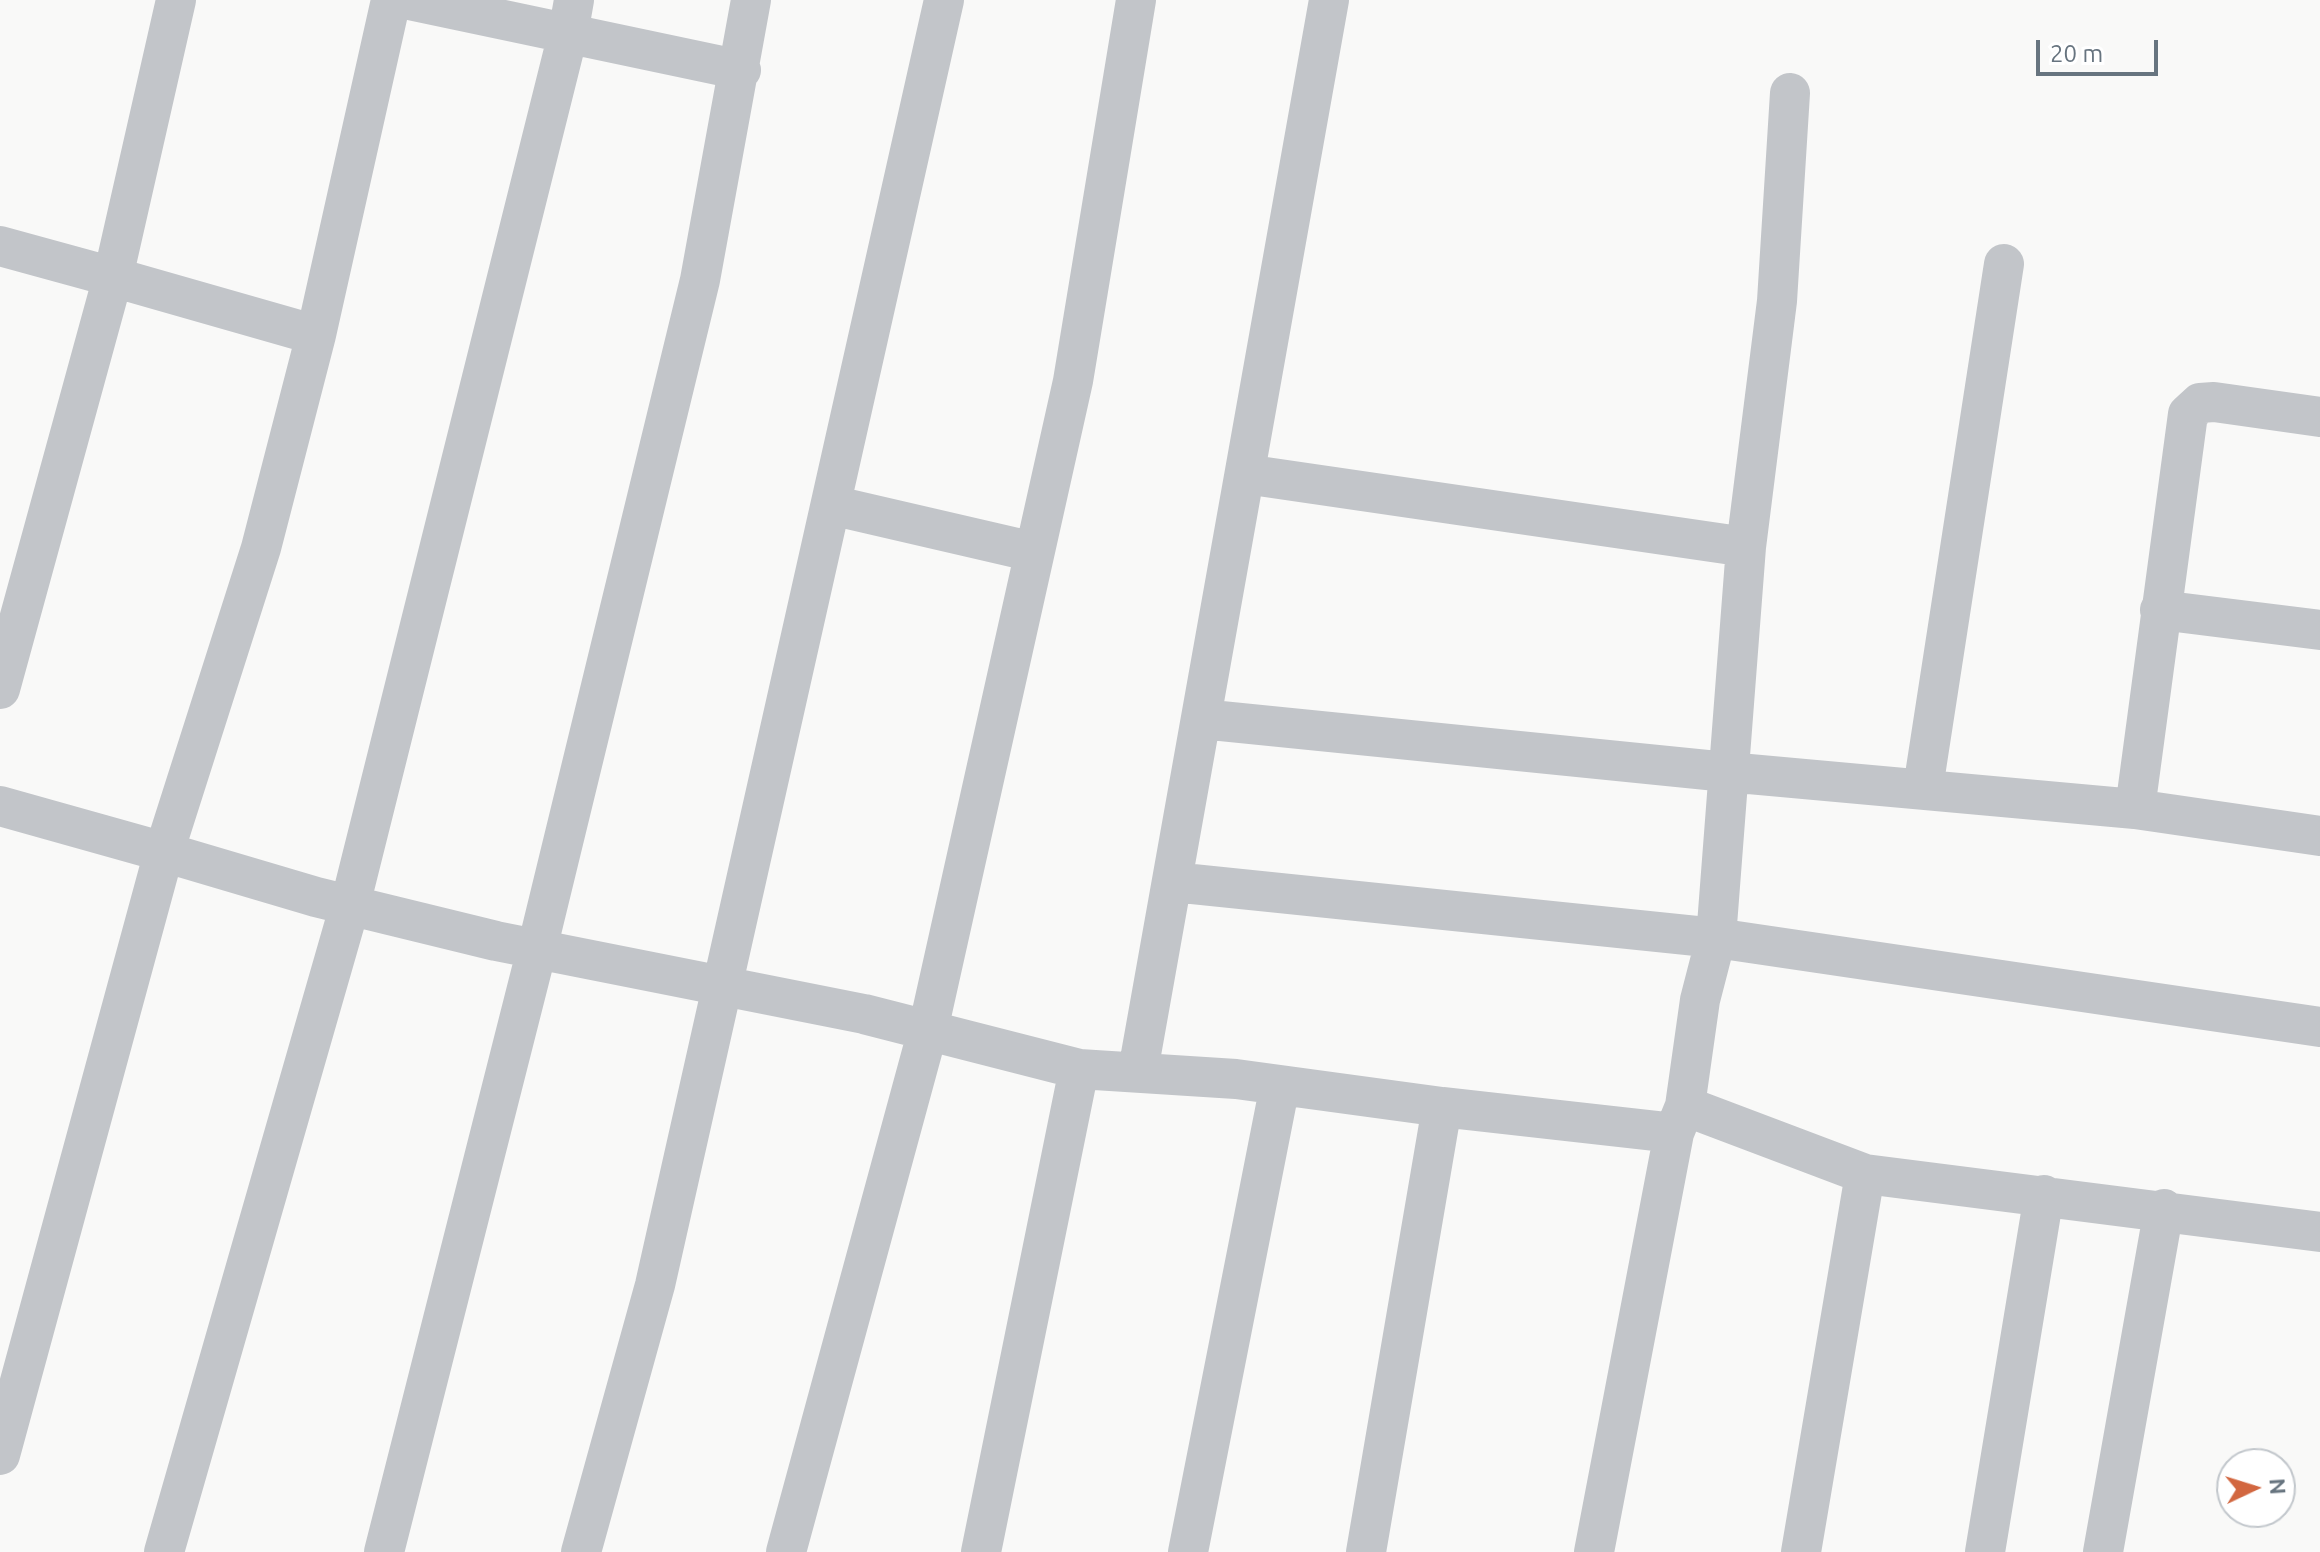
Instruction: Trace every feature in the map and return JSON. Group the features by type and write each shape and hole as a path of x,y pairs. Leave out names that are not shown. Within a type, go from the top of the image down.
{"street":[{"path":"0,689 113,277 176,0"},
{"path":"0,1455 164,852 261,548 316,335 391,0"},
{"path":"409,0 571,17 741,70"},
{"path":"384,1552 537,949 700,280 741,70 751,0"},
{"path":"581,1552 655,1285 944,0"},
{"path":"786,1552 928,1030 1088,297 1136,0"},
{"path":"1138,1071 1329,0"},
{"path":"164,1552 350,905 571,17"},
{"path":"1594,1552 1680,1120 1700,1000 1716,938 1746,547 1777,301 1790,93"},
{"path":"0,246 316,335"},
{"path":"1923,788 2004,264"},
{"path":"2135,809 2188,414 2200,403 2214,402 2320,417"},
{"path":"1245,474 1746,547"},
{"path":"831,505 1034,552"},
{"path":"2160,610 2320,630"},
{"path":"1201,719 2135,809 2320,836"},
{"path":"0,806 350,905 537,949 724,985 928,1030 1079,1069 1138,1071 1280,1085 1442,1107 1680,1120 1865,1174 2164,1209 2320,1232"},
{"path":"1173,882 1716,938 2320,1027"},
{"path":"981,1552 1079,1069"},
{"path":"1188,1552 1280,1085"},
{"path":"1366,1552 1442,1107"},
{"path":"1801,1552 1865,1174"},
{"path":"1985,1552 2044,1195"},
{"path":"2103,1552 2164,1209"}]}
